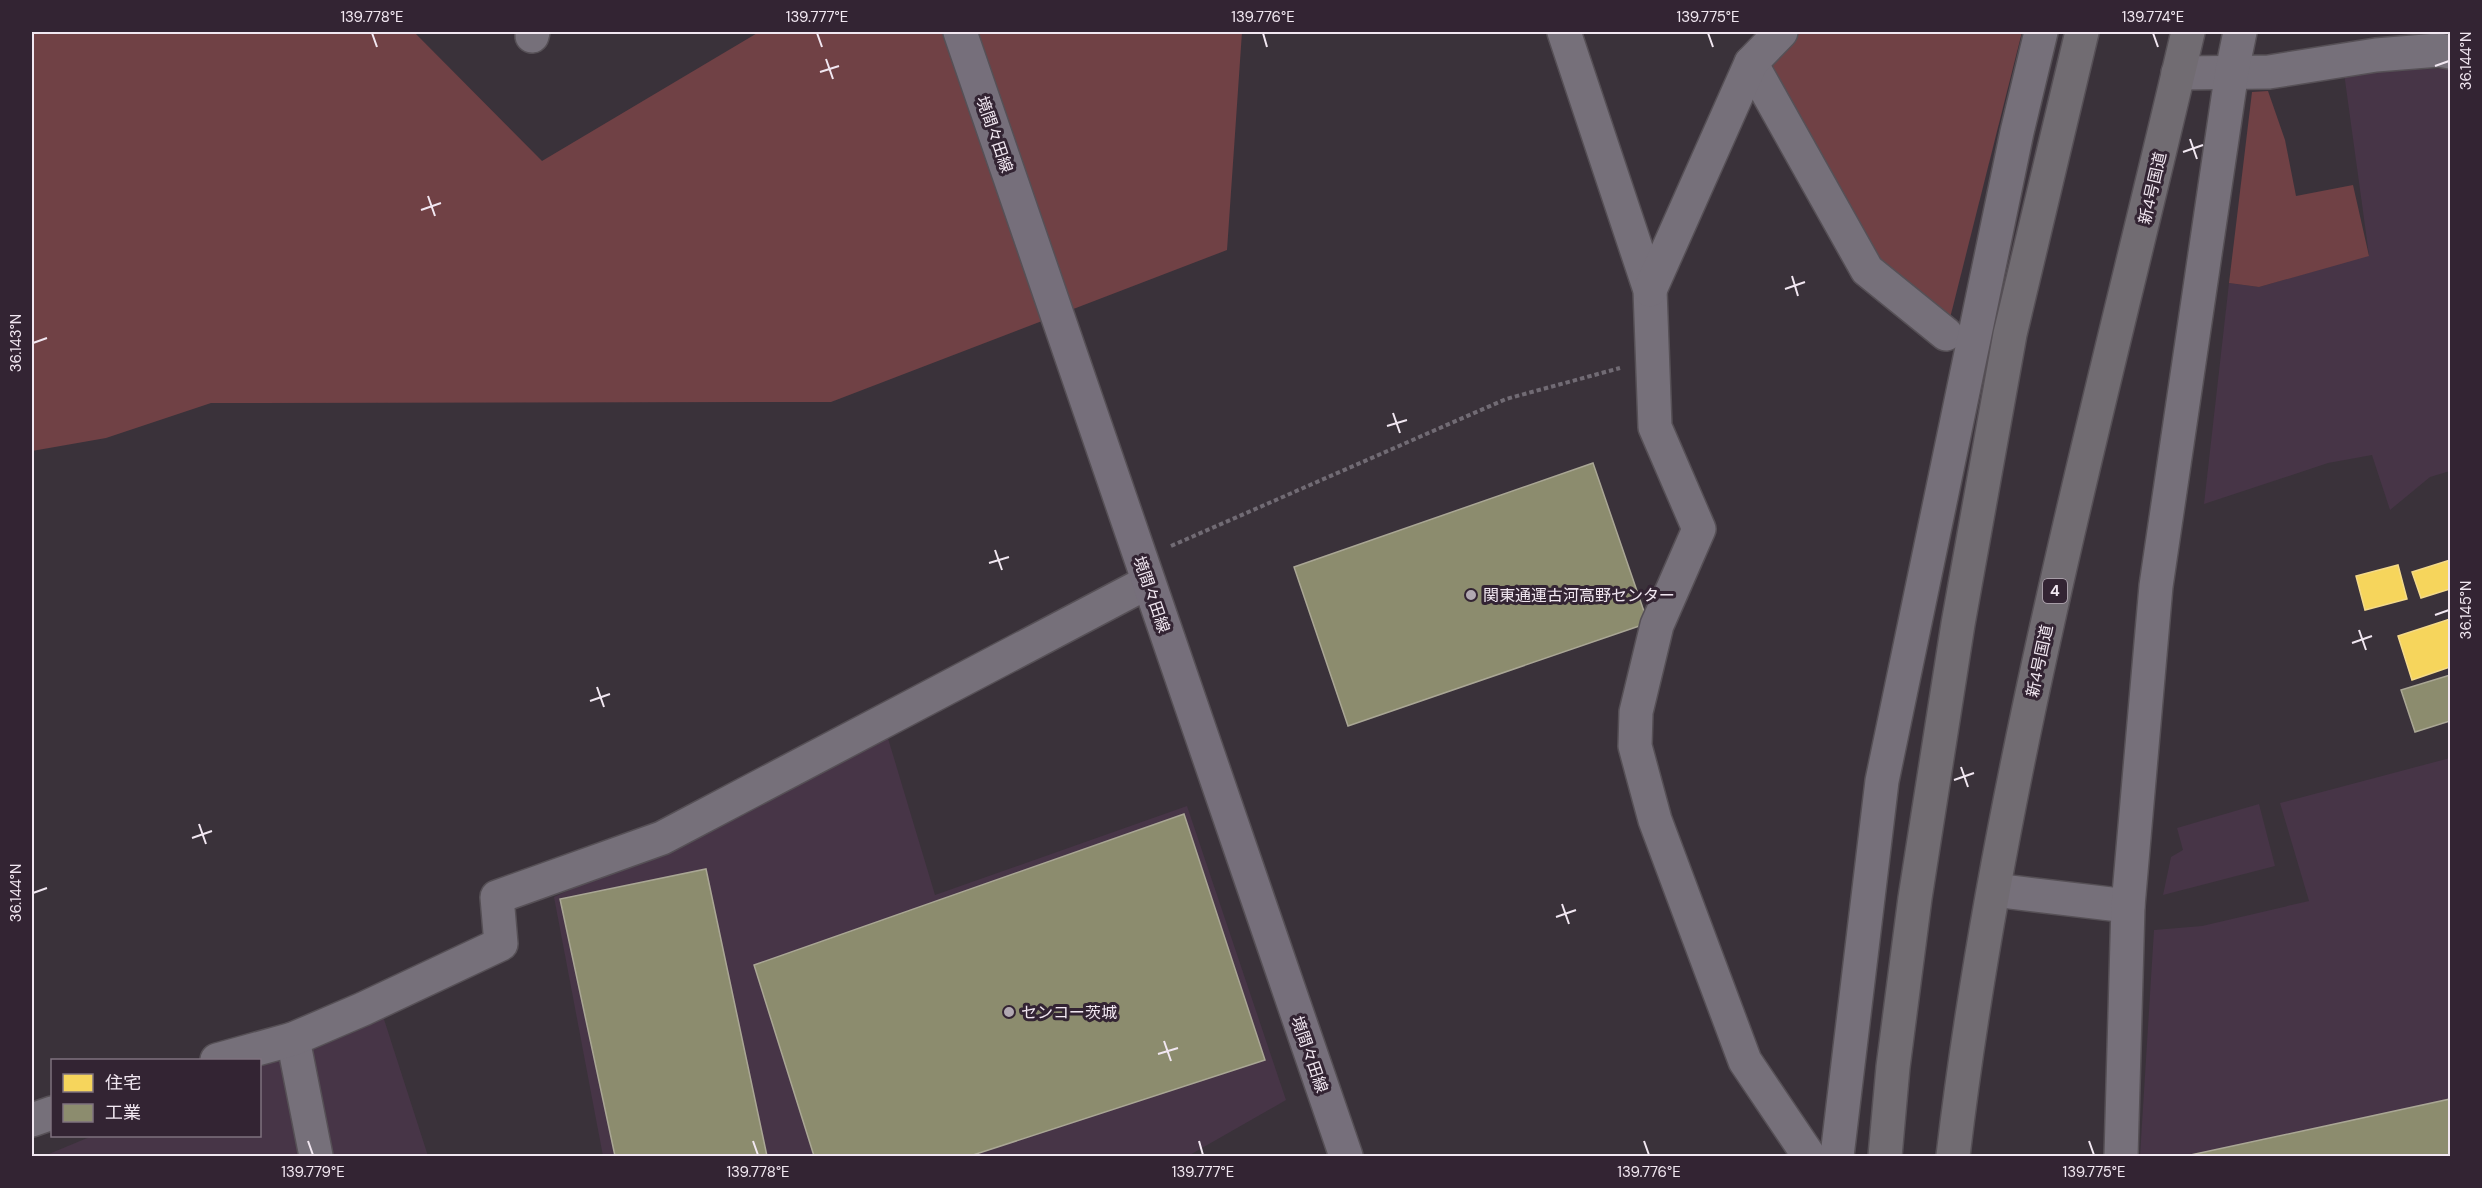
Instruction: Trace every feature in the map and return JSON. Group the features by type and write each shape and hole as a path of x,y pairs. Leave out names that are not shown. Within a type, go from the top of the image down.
{"highway":[{"path":"1885,1156 1893,1067 1915,898 1958,624 2010,334 2082,32"},
{"name":"新4号国道","path":"1953,1156 1994,890 2042,642 2188,32"}],"main road":[{"name":"境間々田線","path":"960,32 1346,1156"}],"street":[{"path":"1564,32 1650,290 1655,427 1699,529 1657,625 1636,712 1635,746 1655,820 1745,1061 1809,1156"},
{"path":"1650,290 1751,63 1781,32"},
{"path":"1837,1156 1882,781 2041,32"},
{"path":"2121,1156 2128,906 2157,586 2232,71 2240,32"},
{"path":"2178,73 2268,72 2376,56 2439,50 2451,52"},
{"path":"1751,63 1867,270 1946,334"},
{"path":"221,1059 293,1039 501,944 497,897 662,838 1144,571"},
{"path":"1994,890 2128,906"},
{"path":"293,1039 316,1156"},
{"path":"32,1120 51,1113"}],"path":[{"path":"1144,571 1506,399 1653,359"}],"shaded area":[{"path":"32,32 414,32 542,161 759,32 1242,32 1227,250 831,402 211,403 106,438 32,451"},
{"path":"1781,32 2022,32 1946,334 1867,270 1751,63"},
{"path":"2450,68 2450,471 2430,477 2390,510 2372,455 2328,463 2204,504 2229,283 2259,287 2369,255 2344,73"},
{"path":"2268,91 2285,140 2296,196 2353,185 2369,256 2259,287 2229,283 2252,92"},
{"path":"887,735 935,895 1187,806 1286,1100 1188,1156 603,1156 554,897 656,851"},
{"path":"2450,758 2450,1156 2140,1156 2154,930 2202,926 2309,901 2280,803"},
{"path":"2259,804 2275,866 2163,895 2171,857 2183,850 2177,828"},
{"path":"381,1010 428,1156 44,1156 90,1137 261,1137 261,1063"}],"building: 住宅":[{"path":"2450,560 2450,589 2421,598 2412,572"},
{"path":"2398,565 2407,599 2365,610 2356,576"},
{"path":"2450,619 2450,667 2412,680 2398,636"}],"building: 工業":[{"name":"関東通運古河高野センター","path":"1593,463 1648,623 1348,726 1294,567"},
{"path":"2450,675 2450,721 2415,732 2401,690"},
{"name":"センコー茨城","path":"1184,814 1265,1060 970,1156 814,1156 754,965"},
{"path":"706,869 767,1156 615,1156 560,899"},
{"path":"2450,1099 2450,1156 2186,1156 2330,1125"}],"place":[{"name":"関東通運古河高野センター","path":"1471,595"},
{"name":"センコー茨城","path":"1009,1012"}]}
